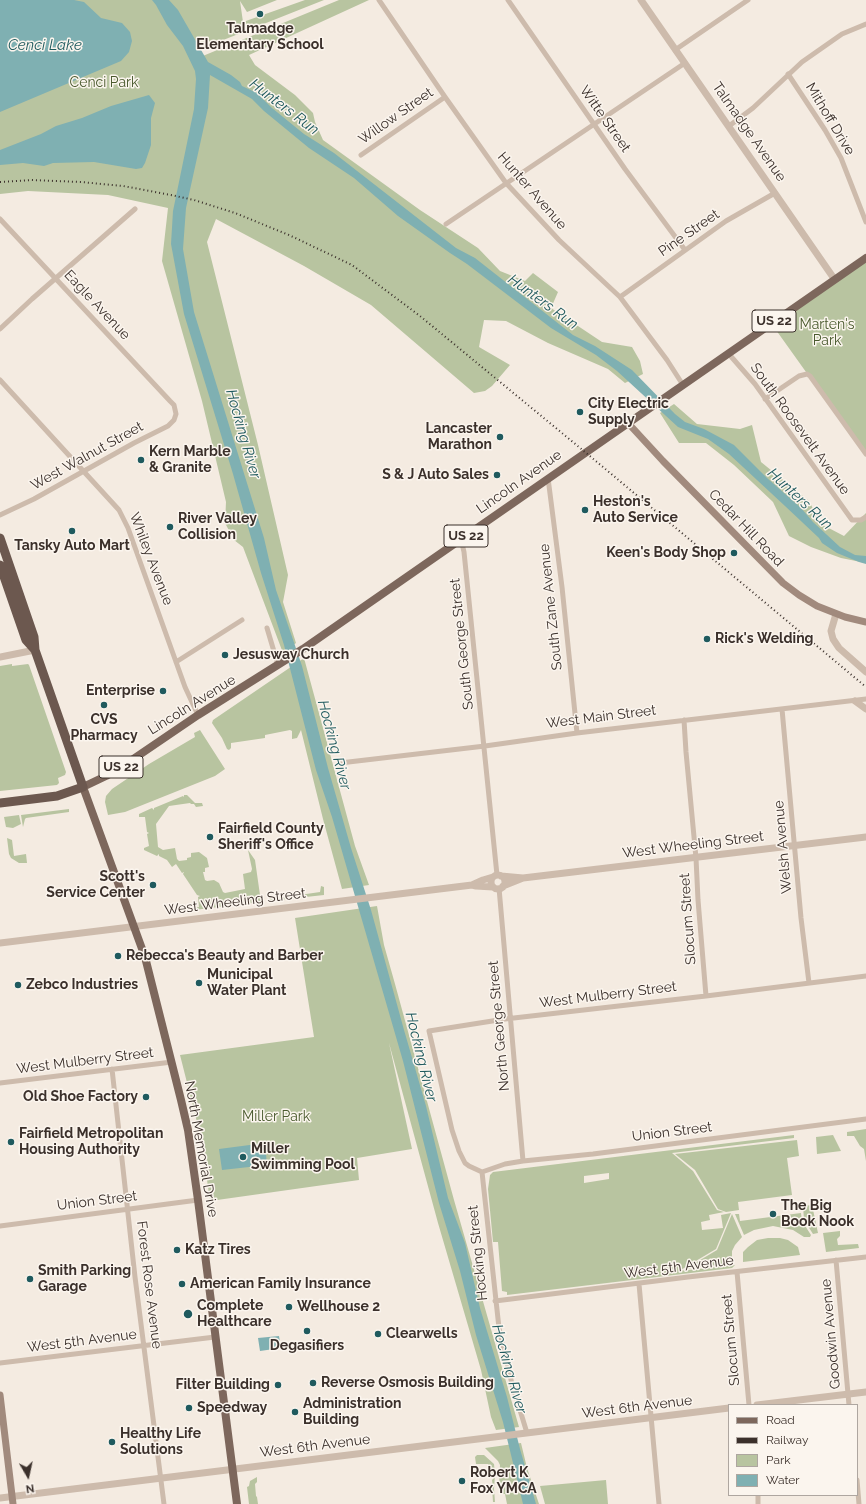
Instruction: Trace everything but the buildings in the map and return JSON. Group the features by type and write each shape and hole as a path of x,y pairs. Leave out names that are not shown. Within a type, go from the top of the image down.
{"highway":[{"path":"0,538 34,637 35,650 83,787"},
{"path":"0,565 26,640 35,650"},
{"name":"US 22","path":"0,803 57,796 83,787"}],"main road":[{"name":"Lincoln Avenue","path":"83,787 123,766 198,715 304,649 866,258"},
{"name":"Cedar Hill Road","path":"628,423 663,461 783,583 808,601 836,614 866,622"},
{"name":"North Memorial Drive","path":"83,787 145,957 188,1130 237,1504"},
{"path":"0,1395 12,1500"}],"street":[{"name":"Hunter Avenue","path":"379,0 506,183 559,240 620,297 667,360 683,385"},
{"name":"Witte Street","path":"508,0 594,124 685,250"},
{"name":"Talmadge Avenue","path":"641,0 835,280"},
{"path":"675,50 748,0"},
{"path":"729,126 753,108 802,62 834,38 851,29 866,24"},
{"path":"446,224 685,63"},
{"name":"Mithoff Drive","path":"788,74 839,154 866,222"},
{"name":"Willow Street","path":"361,155 445,97"},
{"name":"Pine Street","path":"620,297 726,222 775,193"},
{"path":"0,329 135,209"},
{"name":"Eagle Avenue","path":"0,219 170,401 175,410"},
{"name":"South Roosevelt Avenue","path":"728,353 742,368 766,399 852,520 861,520 866,517"},
{"path":"766,399 799,376 807,374 810,376 866,454"},
{"name":"Whiley Avenue","path":"0,380 119,510 126,523 185,687 198,715"},
{"name":"West Walnut Street","path":"0,515 34,499 171,423 175,418 175,410"},
{"name":"South Zane Avenue","path":"548,478 561,580 576,733"},
{"name":"South George Street","path":"461,539 464,552 485,746"},
{"path":"836,614 831,626 831,636 833,640 839,648 866,672"},
{"path":"176,662 242,620"},
{"path":"267,628 280,664"},
{"path":"0,657 35,650"},
{"name":"West Main Street","path":"340,763 485,746 576,733 866,699"},
{"path":"855,701 866,709"},
{"name":"Welsh Avenue","path":"782,709 809,983"},
{"name":"Slocum Street","path":"684,720 706,996"},
{"path":"485,746 497,876 504,882 498,887 491,881 497,876"},
{"name":"West Wheeling Street","path":"472,885 497,876 523,878 866,837"},
{"name":"West Wheeling Street","path":"0,943 472,885 498,887 519,881 523,878"},
{"name":"North George Street","path":"498,887 523,1161"},
{"name":"West Mulberry Street","path":"482,1172 469,1166 462,1159 452,1130 447,1104 428,1031 510,1019 866,976"},
{"name":"West Mulberry Street","path":"0,1083 172,1062"},
{"name":"Forest Rose Avenue","path":"112,1069 127,1209 164,1504"},
{"name":"Union Street","path":"482,1172 505,1164 523,1161 593,1154 866,1119"},
{"name":"Hocking Street","path":"482,1172 499,1328 504,1356 526,1433"},
{"name":"Union Street","path":"0,1226 198,1200"},
{"name":"West 5th Avenue","path":"495,1302 866,1257"},
{"name":"Goodwin Avenue","path":"836,1260 849,1404"},
{"name":"Slocum Street","path":"737,1272 749,1404"},
{"path":"639,1284 660,1504"},
{"name":"West 5th Avenue","path":"0,1363 215,1337"},
{"path":"765,1404 866,1392"},
{"name":"West 6th Avenue","path":"0,1498 12,1500 161,1479 728,1408"},
{"path":"858,1492 859,1504"}],"green space":[{"name":"Cenci Park","path":"0,0 277,0 247,12 240,1 243,22 305,0 324,0 193,52 193,60 339,0 369,0 249,55 255,65 295,95 313,113 315,122 323,140 420,210 478,248 500,271 525,281 533,273 558,292 551,308 602,342 632,347 640,361 643,374 625,383 608,369 548,343 506,321 484,320 479,347 510,365 492,386 485,391 474,393 371,305 304,266 216,219 207,242 258,445 288,575 283,602 296,643 283,653 243,547 234,540 225,523 226,502 202,401 162,261 168,208 108,195 28,191 0,194"},
{"name":"Marten's Park","path":"866,258 866,456 771,323"},
{"path":"674,404 697,424 740,429 752,425 761,462 809,501 821,524 844,536 866,513 866,563 841,558 811,547 789,536 773,502 734,465 706,443 679,443 660,413"},
{"path":"304,658 355,846 369,885 342,889 301,730 297,738 292,739 292,731 290,730 265,735 265,738 231,743 231,748 229,750 212,723 213,720"},
{"path":"12,664 12,666 29,665 66,772 65,775 58,778 59,783 57,785 0,791 0,666"},
{"path":"200,730 225,769 215,776 125,812 108,815 105,802 106,796 112,789 149,764 195,737 194,733"},
{"path":"184,795 187,795 195,803 202,803 203,806 196,807 194,804 190,803 169,806 156,824 158,847 163,850 175,848 177,859 179,861 187,860 187,858 191,857 191,853 199,852 207,858 209,867 205,868 205,872 203,872 205,880 214,880 219,883 223,892 225,893 245,889 243,874 251,872 252,869 248,850 255,860 261,902 194,910 194,908 199,907 198,897 200,896 197,895 183,874 184,872 182,873 176,864 172,867 167,860 159,856 159,854 157,856 144,850 144,848 149,846 147,834 149,833 147,832 145,817 139,817 139,814 152,808 154,810 154,808 183,796 184,797"},
{"path":"69,809 69,812 26,818 23,827 21,815"},
{"path":"19,815 21,824 13,828 6,827 4,817"},
{"path":"7,838 12,840 14,856 26,854 27,863 19,863 11,858"},
{"path":"321,886 324,887 324,895 269,901 269,894 272,899 320,892"},
{"name":"Miller Park","path":"377,906 384,945 454,1200 519,1427 496,1430 491,1417 481,1370 438,1223 389,1043 412,1149 357,1158 359,1180 210,1201 201,1138 180,1055 314,1037 295,918"},
{"path":"866,1129 866,1161 864,1149 860,1146 854,1136 847,1136 847,1132"},
{"path":"794,1135 794,1138 672,1153 693,1171 717,1210 724,1212 709,1215 710,1220 701,1222 702,1230 723,1228 721,1215 731,1213 716,1249 679,1271 735,1265 732,1268 507,1295 507,1292 502,1291 498,1242 493,1242 488,1189 490,1175 493,1172","holes":["609,1173 609,1179 584,1183 584,1176"]},
{"path":"833,1135 841,1151 817,1154 816,1137"},
{"path":"797,1140 799,1156 787,1158 792,1195 738,1202 739,1210 726,1212 718,1209 695,1170 675,1154"},
{"path":"812,1205 818,1233 813,1234 804,1220 803,1206"},
{"path":"801,1213 802,1221 811,1235 810,1237 804,1237 793,1230 773,1226 754,1230 744,1235 735,1214 739,1214 740,1221"},
{"path":"732,1214 742,1237 732,1251 732,1263 685,1269 717,1250"},
{"path":"840,1231 840,1236 837,1239 838,1245 858,1244 859,1248 826,1252 823,1233"},
{"path":"768,1238 788,1240 798,1247 800,1255 743,1262 743,1252 748,1247 757,1240"},
{"path":"521,1443 527,1468 539,1504 507,1504 505,1494 499,1494 499,1490 503,1489 499,1486 500,1465 485,1448"},
{"path":"477,1455 484,1455 494,1464 495,1502 493,1502 492,1487 494,1474 490,1474 488,1464 476,1464 475,1457"},
{"path":"257,1477 257,1482 255,1484 258,1504 249,1504 247,1487 249,1486 250,1481"},
{"path":"606,1480 608,1504 545,1504 540,1486"}],"water":[{"name":"Cenci Lake","path":"0,0 74,0 84,2 101,18 122,23 130,32 132,41 129,52 121,61 0,112"},
{"path":"152,0 169,0 178,10 208,62 231,75 240,82 242,86 257,93 272,108 304,134 334,153 456,248 475,258 573,335 595,346 632,370 675,414 685,422 704,429 734,445 840,547 855,555 866,556 866,564 837,553 822,543 819,538 729,454 708,439 678,427 617,371 596,355 551,328 467,264 398,216 354,178 309,148 264,111 252,99 210,75 208,108 186,208 183,249 194,312 264,538 276,590 302,666 328,768 371,910 426,1106 448,1198 465,1243 480,1308 507,1397 536,1504 523,1504 503,1422 476,1335 460,1271 439,1203 403,1061 332,817 316,770 284,645 184,314 171,244 173,211 194,109 196,79 195,71 183,46 167,25"},
{"path":"149,95 155,103 151,118 151,145 142,168 136,169 94,162 53,163 44,166 23,163 0,165 0,150 41,134 56,126 82,118 111,106"},
{"name":"Miller Swimming Pool","path":"265,1143 267,1165 222,1170 219,1149"},
{"path":"279,1336 281,1348 260,1351 258,1338"}],"railway":[{"path":"0,182 31,180 81,182 123,186 194,200 235,213 289,235 352,265 420,316 866,687"}],"place":[{"name":"Talmadge Elementary School","path":"260,14"},
{"name":"City Electric Supply","path":"580,412"},
{"name":"Lancaster Marathon","path":"500,437"},
{"name":"Kern Marble & Granite","path":"141,460"},
{"name":"S & J Auto Sales","path":"497,475"},
{"name":"Heston's Auto Service","path":"585,510"},
{"name":"River Valley Collision","path":"170,527"},
{"name":"Tansky Auto Mart","path":"72,531"},
{"name":"Keen's Body Shop","path":"734,553"},
{"name":"Rick's Welding","path":"707,639"},
{"name":"Jesusway Church","path":"225,655"},
{"name":"Enterprise","path":"163,691"},
{"name":"CVS Pharmacy","path":"104,705"},
{"name":"Fairfield County Sheriff's Office","path":"210,837"},
{"name":"Scott's Service Center","path":"153,885"},
{"name":"Rebecca's Beauty and Barber","path":"118,956"},
{"name":"Municipal Water Plant","path":"199,983"},
{"name":"Zebco Industries","path":"18,985"},
{"name":"Old Shoe Factory","path":"146,1097"},
{"name":"Fairfield Metropolitan Housing Authority","path":"11,1142"},
{"name":"Miller Swimming Pool","path":"243,1157"},
{"name":"The Big Book Nook","path":"773,1214"},
{"name":"Katz Tires","path":"177,1250"},
{"name":"Smith Parking Garage","path":"30,1279"},
{"name":"American Family Insurance","path":"182,1284"},
{"name":"Wellhouse 2","path":"289,1307"},
{"name":"Complete Healthcare","path":"188,1314"},
{"name":"Degasifiers","path":"307,1331"},
{"name":"Clearwells","path":"378,1334"},
{"name":"Reverse Osmosis Building","path":"313,1383"},
{"name":"Filter Building","path":"278,1385"},
{"name":"Speedway","path":"189,1408"},
{"name":"Administration Building","path":"295,1412"},
{"name":"Healthy Life Solutions","path":"112,1442"},
{"name":"Robert K Fox YMCA","path":"462,1481"}],"water label":[{"name":"Hunters Run","path":"284,107"},
{"name":"Hunters Run","path":"543,302"},
{"name":"Hocking River","path":"243,434"},
{"name":"Hunters Run","path":"800,499"},
{"name":"Hocking River","path":"334,745"},
{"name":"Hocking River","path":"421,1057"},
{"name":"Hocking River","path":"509,1369"}]}
